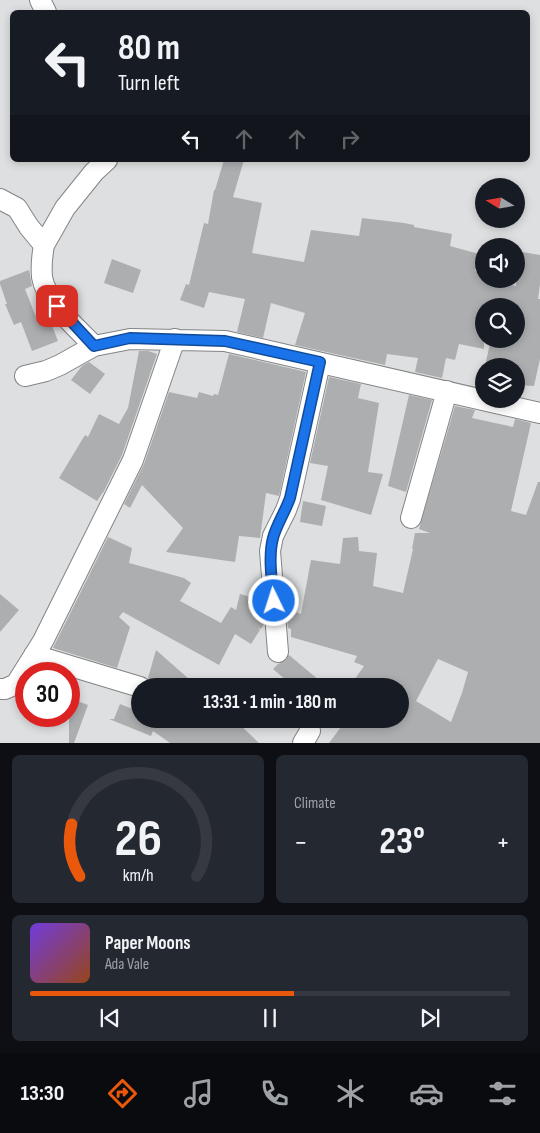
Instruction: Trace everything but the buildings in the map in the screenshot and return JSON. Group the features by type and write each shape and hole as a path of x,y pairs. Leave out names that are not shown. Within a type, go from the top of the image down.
{"street":[{"path":"94,346 57,306 47,292 42,278 41,262 44,245 70,202 94,172 106,162"},
{"path":"0,199 17,208 29,227 44,245"},
{"path":"25,376 46,371 60,365 94,346 130,338 225,341 540,413"},
{"path":"0,689 16,684 43,641 133,460 175,339"},
{"path":"278,652 270,551 273,536 290,498 320,362"},
{"path":"411,518 447,391"},
{"path":"34,655 131,684"}],"route":[{"path":"57,306 94,346 130,338 225,341 320,362 290,498 273,536 270,551 274,601"}]}
